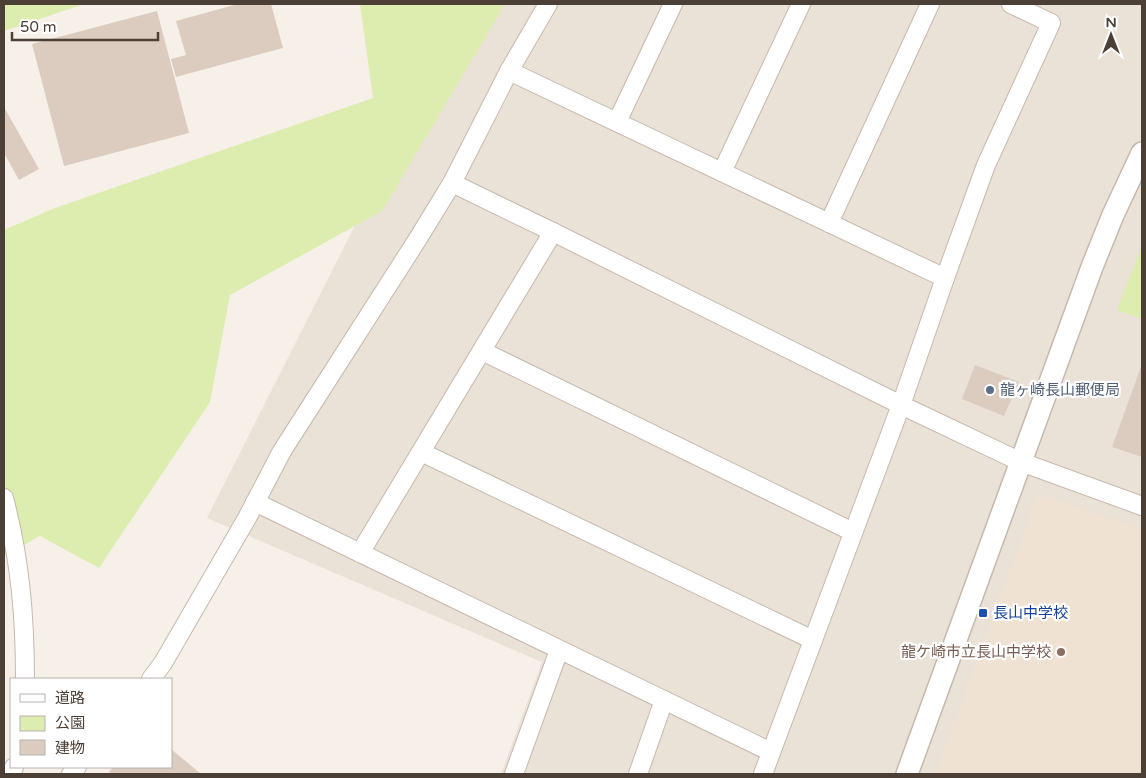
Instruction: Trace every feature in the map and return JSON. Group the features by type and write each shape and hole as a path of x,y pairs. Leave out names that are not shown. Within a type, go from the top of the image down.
{"street":[{"path":"152,678 163,663 282,451 452,184 509,71 548,4"},
{"path":"617,122 673,4"},
{"path":"722,172 801,4"},
{"path":"829,222 930,4"},
{"path":"763,774 901,405 986,165 1050,23 1011,4"},
{"path":"509,71 945,278"},
{"path":"907,774 1092,268 1113,215 1142,153"},
{"path":"452,184 1021,462 1142,506"},
{"path":"360,553 553,232"},
{"path":"482,351 853,532"},
{"path":"421,452 813,640"},
{"path":"4,498 20,578 25,638 25,678"},
{"path":"255,502 771,752"},
{"path":"514,774 559,650"},
{"path":"638,774 664,700"}],"shaded area":[{"path":"467,4 1142,4 1142,774 501,774 542,662 207,518"},
{"name":"龍ケ崎市立長山中学校","path":"1038,493 1142,530 1142,774 935,774"}],"green space":[{"path":"4,4 84,4 4,31"},
{"path":"360,4 505,4 382,211 230,295 210,402 99,568 40,536 4,556 4,230 55,208 373,98"},
{"path":"1142,245 1142,319 1117,310"}],"building":[{"path":"238,4 271,4 283,48 176,77 171,59 186,55 176,21"},
{"path":"157,11 189,133 64,166 32,44"},
{"path":"4,107 39,169 19,180 4,153"},
{"path":"1142,364 1142,457 1112,447"},
{"path":"975,365 1019,382 1004,416 962,399"},
{"path":"172,750 201,774 111,774 109,772 112,768 172,768"}],"place":[{"name":"龍ヶ崎長山郵便局","path":"990,390"},
{"name":"長山中学校","path":"983,613"},
{"name":"龍ケ崎市立長山中学校","path":"1061,652"}]}
